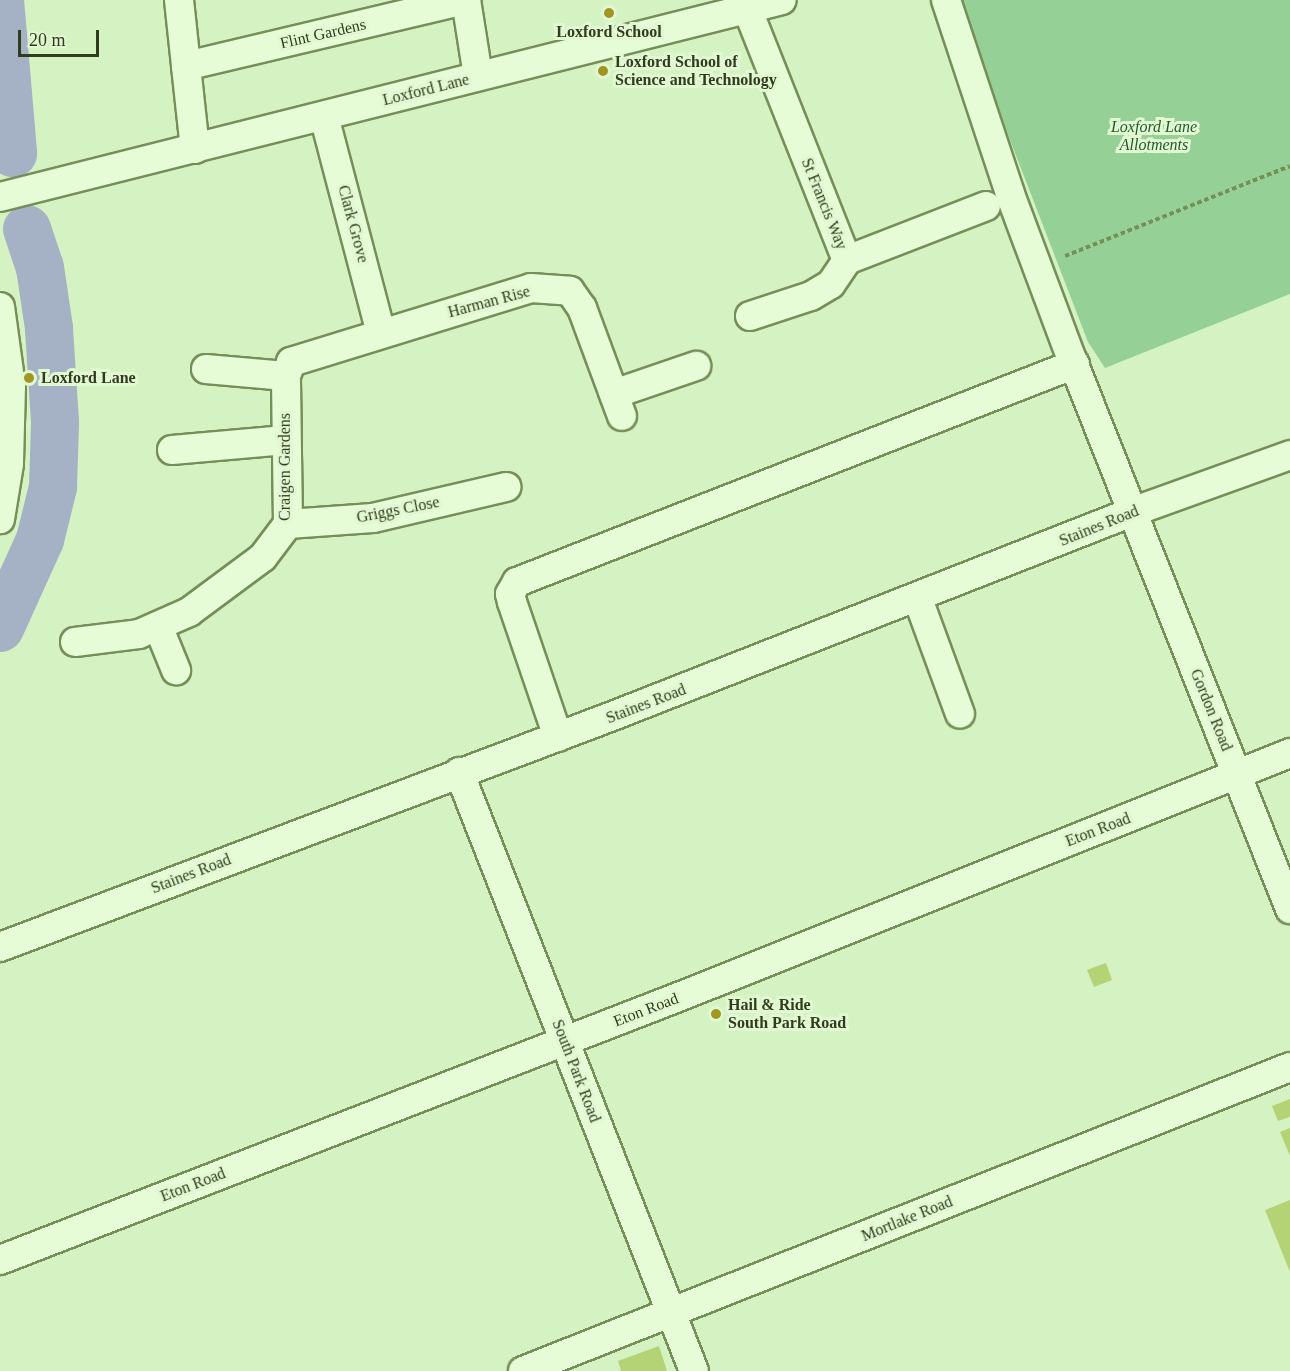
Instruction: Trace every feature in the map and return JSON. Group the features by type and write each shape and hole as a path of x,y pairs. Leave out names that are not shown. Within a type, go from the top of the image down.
{"street":[{"path":"179,0 195,149"},
{"name":"Flint Gardens","path":"186,66 387,9 466,0 478,76"},
{"name":"Loxford Lane","path":"15,193 478,76 687,11 747,8 782,0"},
{"name":"Gordon Road","path":"946,0 1010,194 1132,512 1290,909"},
{"name":"St Francis Way","path":"747,8 847,260 987,206"},
{"name":"Clark Grove","path":"324,116 381,333"},
{"path":"750,316 811,296 831,284 847,260"},
{"name":"Harman Rise","path":"381,333 531,288 570,291 582,308 618,405 696,366"},
{"path":"0,307 11,386 9,464 0,519"},
{"path":"206,369 285,376 291,362 381,333"},
{"path":"558,737 512,602 510,594 517,582 1075,364"},
{"name":"Craigen Gardens","path":"75,642 105,641 158,626 189,612 263,556 288,524 285,376"},
{"path":"172,450 286,440"},
{"name":"Staines Road","path":"0,946 459,772 558,737 918,599 1132,512 1290,455"},
{"name":"Griggs Close","path":"288,524 373,518 506,487"},
{"path":"918,599 960,714"},
{"path":"158,626 176,670"},
{"name":"Eton Road","path":"0,1260 565,1042 1290,753"},
{"name":"South Park Road","path":"459,772 694,1371"},
{"name":"Mortlake Road","path":"523,1371 1290,1067"}],"path":[{"path":"1065,256 1290,166"}],"green space":[{"name":"Loxford Lane Allotments","path":"956,0 1290,0 1290,294 1105,368 1088,342"}],"building":[{"path":"1106,963 1112,980 1094,987 1087,970"},
{"path":"1290,1099 1290,1117 1278,1121 1272,1106"},
{"path":"1290,1128 1290,1156 1280,1132"},
{"path":"1290,1200 1290,1272 1265,1210"},
{"path":"659,1346 667,1371 621,1371 618,1361"}],"waterway":[{"path":"0,0 13,153"},
{"path":"0,628 40,540 53,487 55,422 49,328 40,268 27,229"}],"place":[{"name":"Loxford School","path":"609,13"},
{"name":"Loxford School of Science and Technology","path":"603,71"},
{"name":"Loxford Lane","path":"29,378"},
{"name":"Hail & Ride South Park Road","path":"716,1014"}]}
